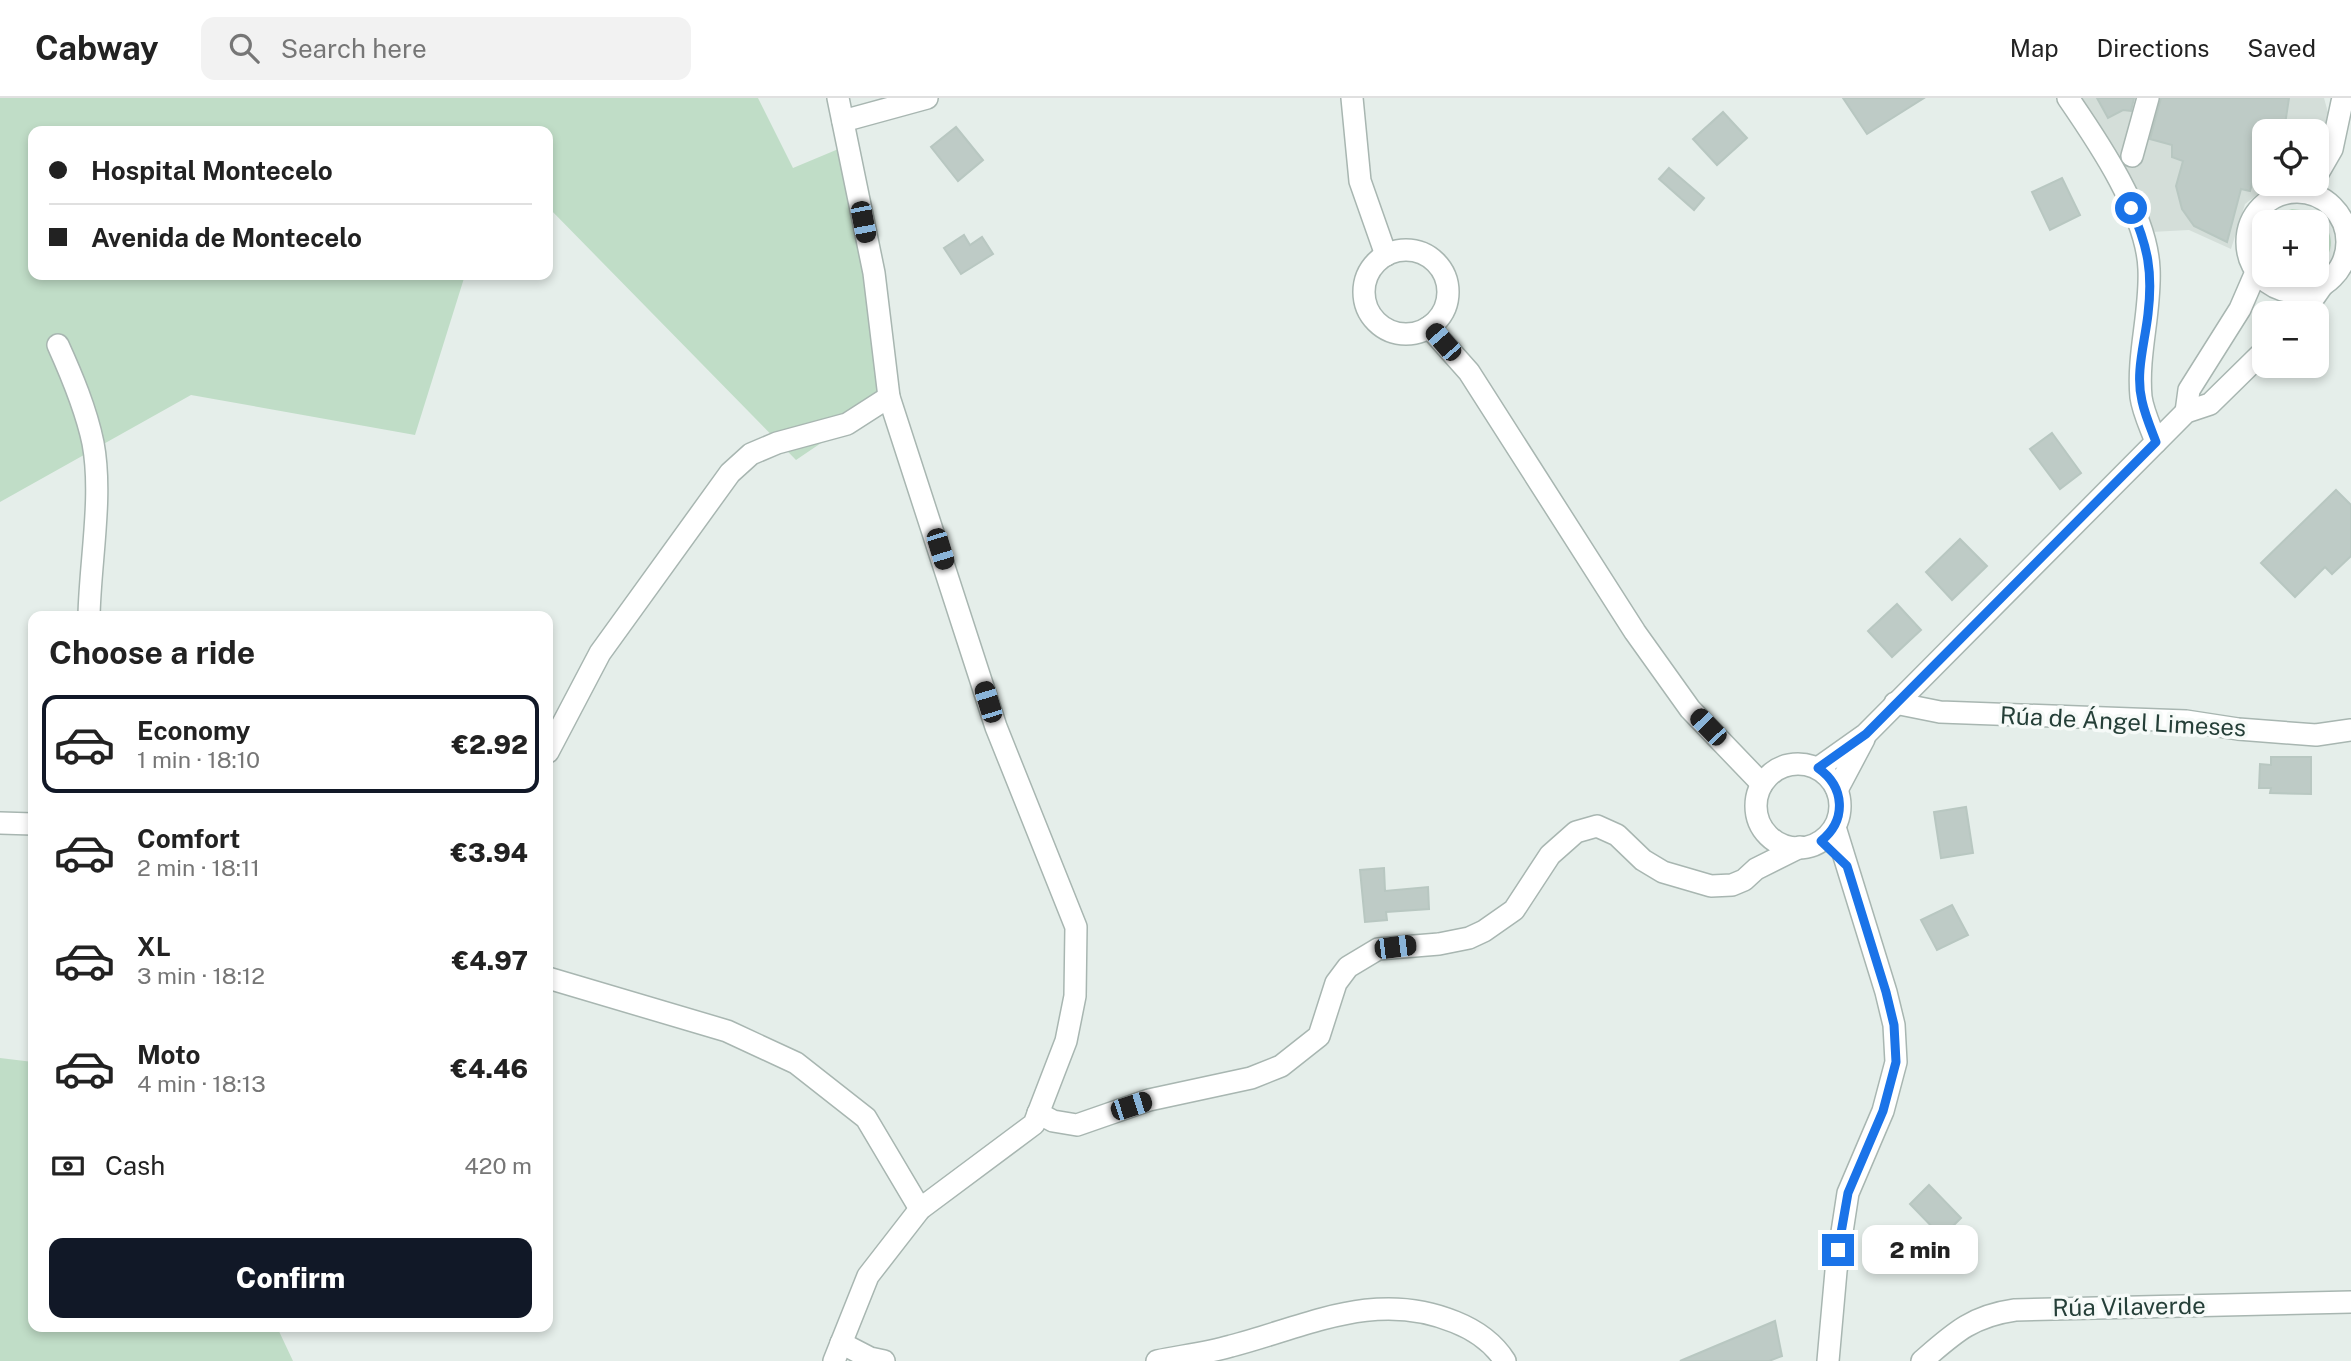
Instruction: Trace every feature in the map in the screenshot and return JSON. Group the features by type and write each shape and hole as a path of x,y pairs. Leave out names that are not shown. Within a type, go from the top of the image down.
{"street":[{"path":"838,98 874,273 889,397 996,727 1076,927 1075,996 1066,1041 1034,1124 920,1209 868,1276 837,1352 884,1361"},
{"path":"843,121 926,98"},
{"path":"1352,98 1360,181 1386,255"},
{"path":"2068,98 2124,191 2146,243 2149,269 2148,312 2140,372 2141,400 2156,442"},
{"path":"2132,156 2148,98"},
{"path":"2341,100 2351,130"},
{"path":"2329,154 2341,100"},
{"path":"2257,210 2276,196"},
{"path":"2316,196 2333,206 2349,232 2343,265 2329,279"},
{"path":"2252,219 2249,224 2247,248 2252,261"},
{"path":"1399,251 1414,251 1427,256 1438,265 1446,277 1447,298 1440,318 1417,333 1390,331 1378,324 1370,314 1364,288 1367,275 1375,263 1386,255 1399,251"},
{"path":"2186,412 2189,390 2241,309 2252,282"},
{"path":"2274,287 2286,292 2305,293 2320,287"},
{"path":"1429,327 1469,372 1635,632 1690,709 1762,784"},
{"path":"58,345 75,382 93,444 96,509 89,611"},
{"path":"1818,768 1866,734 2186,412 2210,404 2252,363"},
{"path":"553,742 600,653 730,473 751,454 777,443 847,424 889,397"},
{"name":"Rúa de Ángel Limeses","path":"1895,704 1940,712 2186,722 2316,735 2351,730"},
{"path":"1837,790 1866,734"},
{"path":"1038,1113 1053,1121 1077,1125 1149,1100 1251,1078 1281,1066 1319,1036 1336,983 1348,967 1378,948 1439,944 1469,938 1484,931 1514,910 1550,855 1576,832 1597,826 1617,835 1643,860 1663,872 1711,886 1732,885 1744,880 1756,869 1828,834 1839,815 1837,790 1826,774 1818,768 1787,765 1769,775 1762,784 1756,808 1765,832 1756,869"},
{"path":"0,823 28,824"},
{"path":"1765,832 1787,846 1800,848"},
{"path":"1828,834 1847,866 1886,992 1894,1025 1896,1062 1883,1111 1848,1193 1837,1260 1828,1361"},
{"path":"553,979 727,1031 796,1063 866,1118 920,1209"},
{"name":"Rúa Vilaverde","path":"1922,1361 1957,1331 1989,1313 2015,1310 2351,1302"},
{"path":"1157,1361 1229,1347 1358,1310 1394,1307 1436,1314 1473,1329 1499,1351 1505,1361"}],"shaded area":[{"path":"2076,98 2324,98 2330,120 2329,123 2329,119 2252,119 2252,196 2255,196 2245,204 2231,249 2189,230 2151,232"}],"green space":[{"path":"0,98 758,98 793,168 848,145 889,397 796,460 553,212 553,126 28,126 28,280 463,280 415,435 191,395 0,502"},
{"path":"0,1058 28,1061 28,1332 279,1332 293,1361 0,1361"}],"building":[{"path":"1843,98 1924,98 1867,134"},
{"path":"2097,98 2134,98 2131,111 2123,110 2108,118"},
{"path":"2161,98 2289,98 2286,119 2252,119 2252,184 2250,191 2241,189 2227,242 2194,226 2182,209 2176,186 2183,161 2172,157 2172,145 2150,139"},
{"path":"1723,112 1747,138 1717,165 1693,139"},
{"path":"956,127 983,160 958,181 931,147"},
{"path":"1669,168 1704,198 1694,210 1659,179"},
{"path":"2062,178 2080,215 2050,230 2032,192"},
{"path":"964,235 970,245 982,237 993,254 961,274 944,248"},
{"path":"2052,433 2081,473 2060,489 2030,449"},
{"path":"2336,490 2351,505 2351,556 2332,574 2325,567 2295,597 2261,563"},
{"path":"1960,539 1987,566 1952,600 1926,572"},
{"path":"1897,604 1921,630 1892,657 1868,631"},
{"path":"2271,757 2311,757 2311,794 2270,793 2271,788 2259,788 2260,764 2271,765"},
{"path":"1966,807 1973,853 1941,858 1934,812"},
{"path":"1384,868 1385,891 1428,887 1429,909 1386,912 1387,920 1365,922 1360,870"},
{"path":"1952,905 1968,935 1937,950 1921,920"},
{"path":"1929,1185 1961,1218 1942,1237 1910,1204"},
{"path":"1775,1321 1782,1356 1769,1361 1680,1361"}],"route":[{"path":"1838,1250 1848,1193 1883,1111 1892,1086 1896,1062 1894,1025 1886,992 1847,866 1821,841 1835,827 1840,802 1832,781 1818,768 1866,734 2156,442 2141,400 2140,372 2148,312 2149,269 2146,243 2131,208"}]}
